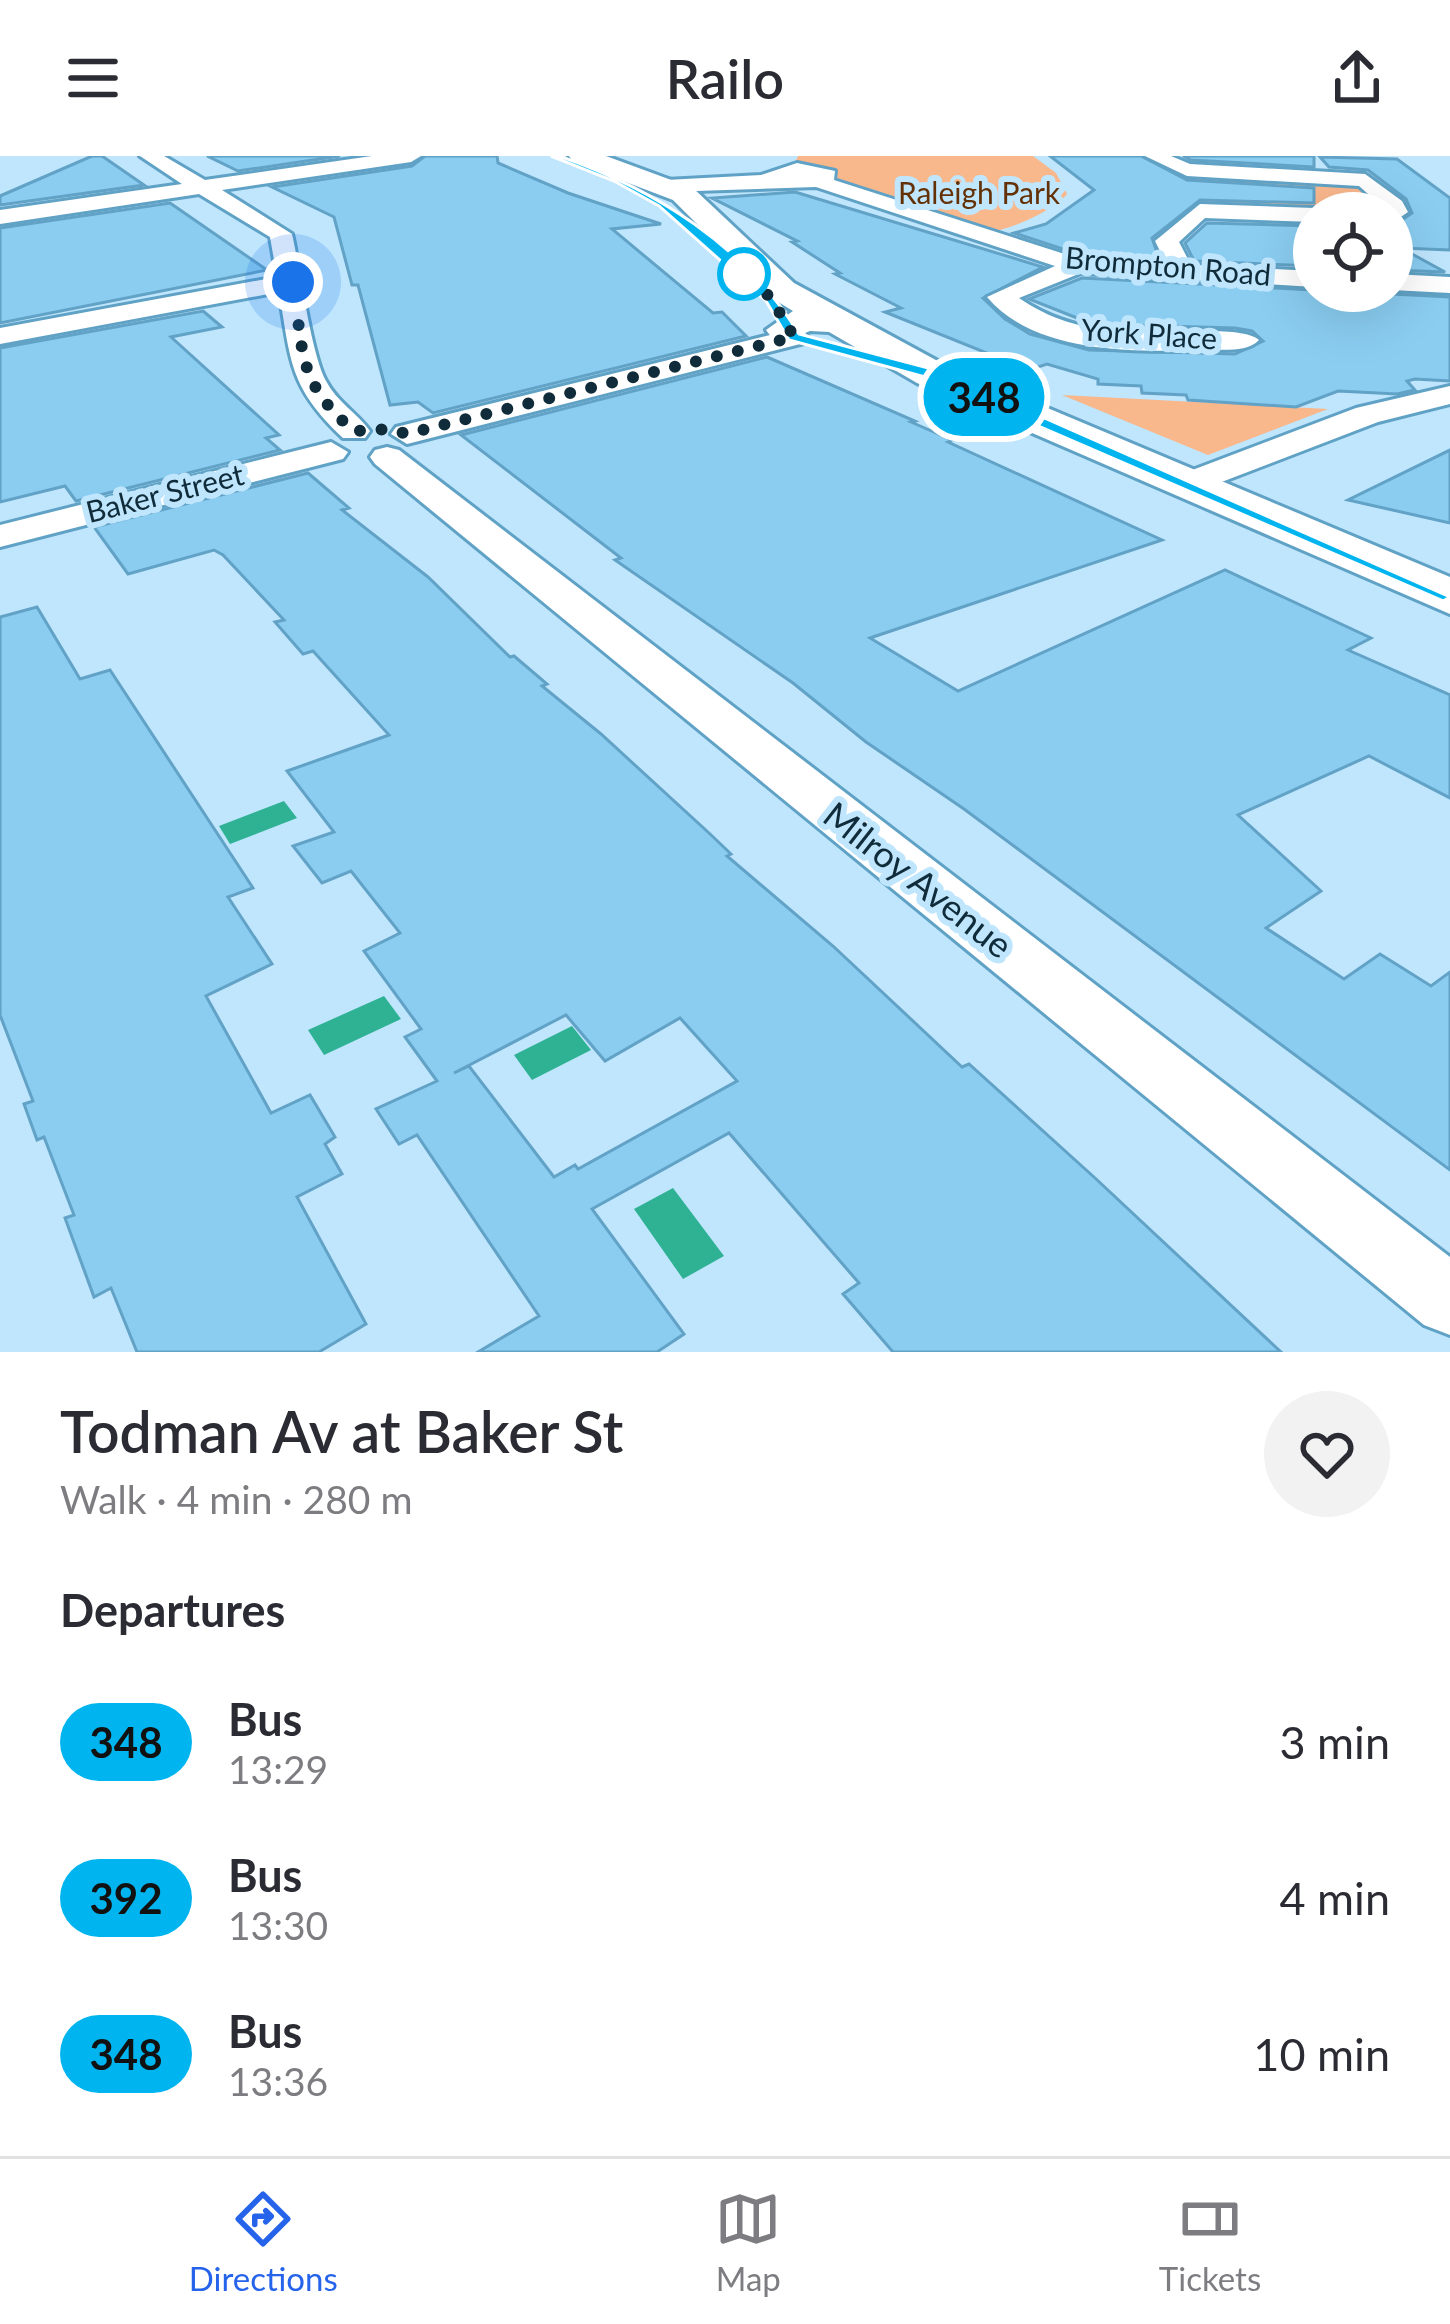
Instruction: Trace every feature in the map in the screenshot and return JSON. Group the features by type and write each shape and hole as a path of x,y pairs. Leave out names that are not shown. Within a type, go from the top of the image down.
{"main road":[{"path":"556,156 591,164 668,198 771,298 816,331 931,374 1450,597"},
{"path":"668,198 689,199 806,308 816,331"}],"street":[{"name":"Milroy Avenue","path":"150,156 281,234 308,377 318,396 370,444 1450,1301"},
{"path":"0,217 411,156"},
{"path":"1155,156 1187,170 1350,170 1380,192"},
{"name":"Brompton Road","path":"668,198 793,172 1078,266 1293,277"},
{"path":"1184,272 1168,241 1200,211 1293,214"},
{"name":"York Place","path":"1078,266 1000,297 1062,328 1108,338 1246,340"},
{"path":"0,336 293,282"},
{"path":"1413,283 1450,285"},
{"name":"Baker Street","path":"0,536 816,331"},
{"path":"1186,484 1367,415 1450,395"}],"green space":[{"name":"Raleigh Park","path":"798,156 1033,156 1056,173 1067,194 1025,221 976,233 910,215 830,184 794,165"},
{"path":"1187,170 1347,177 1365,192 1293,192 1293,212 1200,211 1181,180"},
{"path":"1062,395 1328,409 1208,455"}],"shaded area":[{"path":"284,801 297,818 230,844 219,826"},
{"path":"384,996 401,1019 324,1055 308,1030"},
{"path":"572,1026 591,1050 532,1080 514,1055"},
{"path":"673,1188 724,1256 683,1279 634,1209"}],"building":[{"path":"92,156 102,156 144,185 0,205 0,196"},
{"path":"207,156 340,156 238,171"},
{"path":"425,156 497,156 498,163 568,193 661,224 612,229 713,313 722,312 746,336 433,413 418,402 390,405 334,217 272,187 412,166"},
{"path":"1050,156 1141,156 1187,180 1314,188 1314,192 1293,192 1293,202 1200,200 1152,238 1159,258 1081,255 1014,233 1046,224 1094,190"},
{"path":"1183,156 1314,156 1314,167 1191,160"},
{"path":"1320,157 1397,159 1450,198 1450,250 1413,248 1413,192 1397,192 1368,170 1329,167"},
{"path":"795,192 1043,267 983,298 1030,334 1089,350 1235,354 1263,341 1252,331 1235,328 1092,324 1029,299 1082,278 1293,289 1293,312 1413,312 1413,295 1450,297 1450,381 1415,379 1407,381 1415,390 1397,394 1338,391 1296,407 1142,393 1141,386 1098,384 1098,379 1047,364 1029,370 885,312 901,308 835,274 840,273 792,242 797,241 712,198"},
{"path":"170,203 267,270 0,323 0,228"},
{"path":"1207,223 1293,225 1293,265 1194,261 1185,243"},
{"path":"1413,255 1445,272 1413,271"},
{"path":"203,311 222,327 171,337 279,435 266,438 280,450 76,501 65,486 0,502 0,348"},
{"path":"767,357 915,421 911,422 952,440 948,442 1162,540 870,638 958,691 1225,570 1371,638 1348,650 1450,695 1450,798 1369,756 1238,815 1321,891 1266,928 1344,979 1380,954 1431,986 1450,972 1450,1170 964,809 866,742 793,683 615,560 621,558 461,435"},
{"path":"1450,450 1450,523 1348,500"},
{"path":"308,473 349,508 342,510 428,577 510,657 547,684 542,686 709,833 731,854 727,856 833,946 962,1067 969,1064 1281,1352 893,1352 843,1294 859,1283 729,1133 592,1209 684,1334 657,1352 478,1352 539,1316 417,1135 399,1144 376,1109 437,1081 405,1037 421,1029 364,951 400,933 351,871 322,883 293,846 334,832 287,771 389,735 313,651 303,654 275,622 284,620 223,555 214,550 128,574 94,527","holes":["566,1015 605,1061 680,1018 737,1081 578,1169 575,1165 554,1177 469,1066 454,1073"]},
{"path":"37,607 80,679 110,670 253,888 228,897 272,964 206,996 271,1113 310,1095 335,1137 325,1144 342,1174 297,1197 366,1324 319,1352 137,1352 111,1288 94,1297 65,1218 74,1215 44,1137 37,1140 24,1104 33,1101 0,1015 0,617"}],"bus line":[{"name":"348","path":"556,156 618,179 662,203 771,298 779,319 794,337 931,374 1450,597"}],"route":[{"path":"293,282 308,377 318,396 354,431 390,429 407,434 794,337 779,319 771,298 737,268 744,274"}]}
